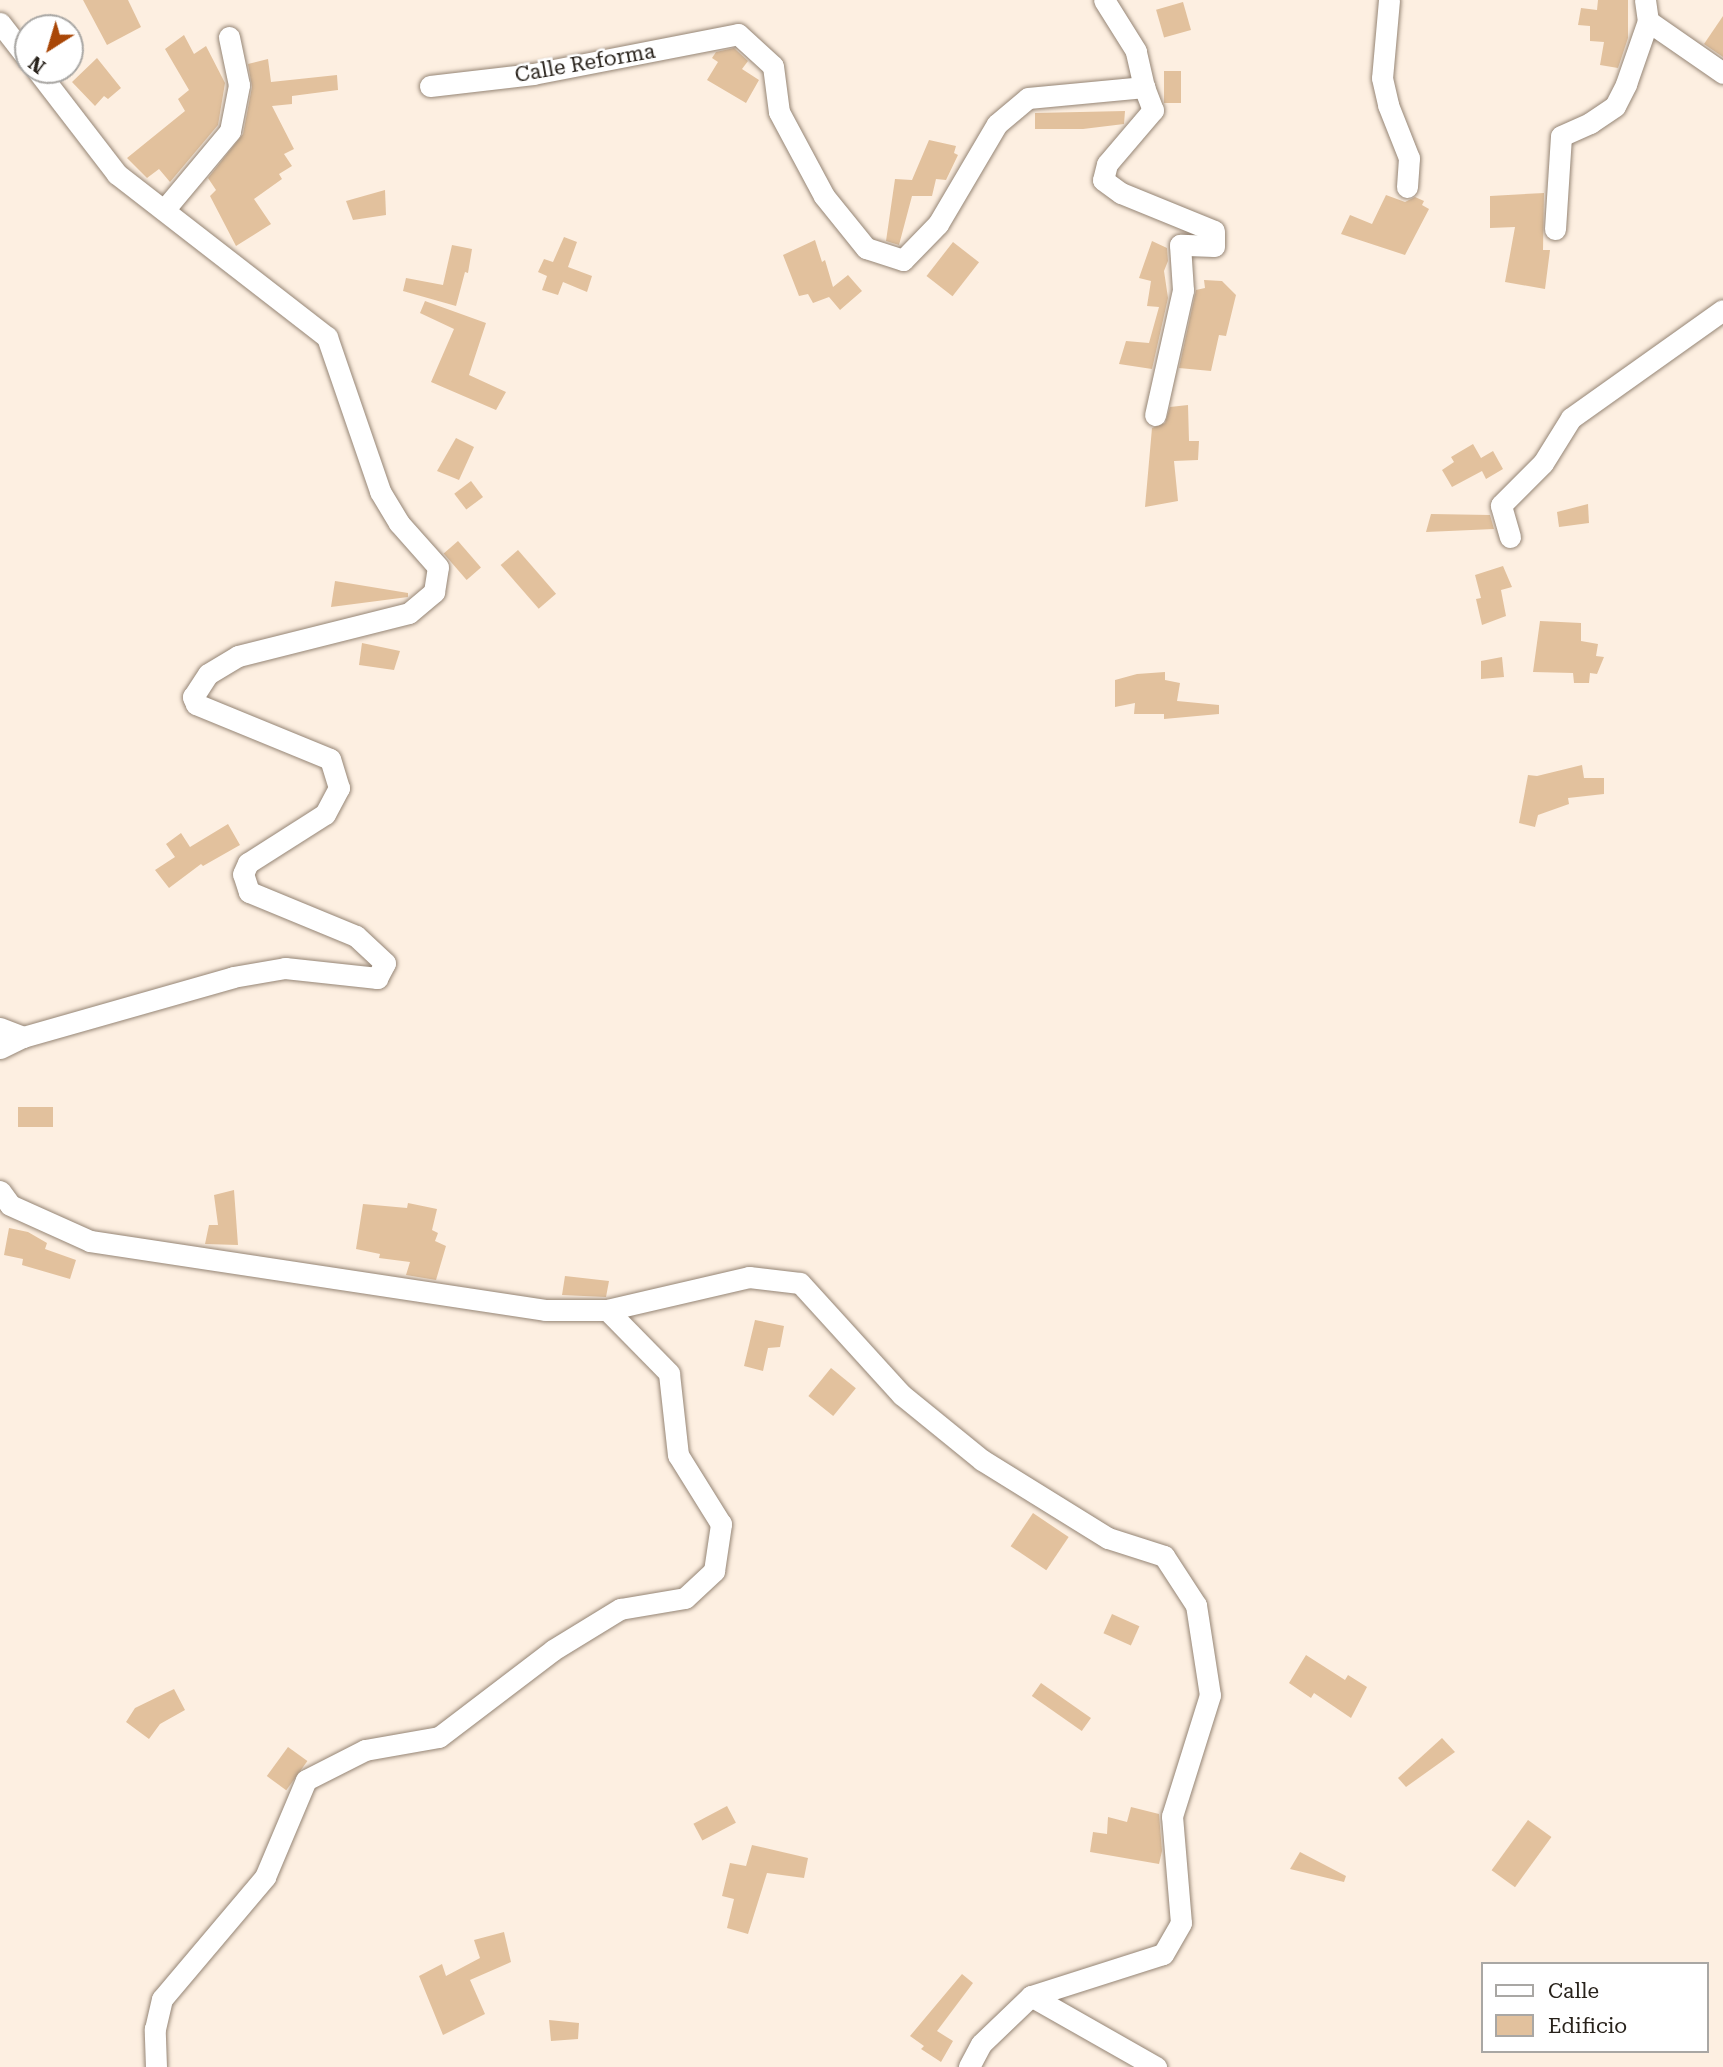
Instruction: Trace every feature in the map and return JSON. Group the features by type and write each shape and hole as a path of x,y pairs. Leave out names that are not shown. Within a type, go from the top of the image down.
{"street":[{"path":"1104,0 1136,51 1144,87 1153,110 1107,164 1103,180 1121,193 1214,231 1214,246 1180,245 1182,290 1154,415"},
{"path":"1389,0 1382,78 1388,105 1409,158 1407,187"},
{"path":"1555,229 1561,136 1590,123 1615,106 1626,84 1647,11 1723,73"},
{"path":"0,23 14,41"},
{"name":"Calle Reforma","path":"430,86 533,74 738,34 774,66 779,113 824,196 866,248 903,260 938,224 997,124 1028,98 1144,87"},
{"path":"164,210 230,131 239,85 229,37"},
{"path":"0,1048 23,1037 233,977 285,968 377,978 385,963 356,936 249,892 243,874 248,863 325,814 340,788 330,760 196,704 193,697 208,674 238,656 409,613 434,592 438,567 399,523 380,491 327,337 117,174 48,84"},
{"path":"1510,537 1501,505 1542,463 1572,418 1723,310"},
{"path":"0,1028 23,1037"},
{"path":"0,1191 10,1205 90,1241 545,1310 607,1310 748,1277 800,1283 902,1395 982,1461 1108,1538 1164,1556 1196,1605 1210,1695 1172,1816 1181,1923 1163,1954 1031,1996 981,2044 969,2067"},
{"path":"156,2067 155,2029 162,1999 265,1877 306,1780 366,1750 439,1737 553,1650 620,1609 685,1598 714,1572 721,1524 678,1455 669,1373 607,1310"},
{"path":"1031,1996 1156,2067"}],"building":[{"path":"83,0 128,0 141,27 107,45"},
{"path":"1598,0 1628,0 1628,38 1618,68 1600,65 1604,42 1590,41 1590,26 1578,25 1581,8 1597,10"},
{"path":"1183,2 1191,30 1164,38 1156,10"},
{"path":"1723,16 1723,57 1704,44"},
{"path":"184,35 194,54 206,46 225,83 218,125 170,182 159,169 147,178 127,158 185,111 178,99 189,90 165,49"},
{"path":"734,48 748,61 742,69 759,80 746,103 707,80 718,62 712,58 716,52"},
{"path":"97,58 121,88 108,99 104,96 95,106 74,84 84,84 84,70"},
{"path":"268,59 271,82 337,75 338,90 292,96 292,104 272,106 294,149 284,154 292,166 279,174 282,179 254,199 271,224 236,246 210,196 216,190 208,178 243,134 252,87 248,64"},
{"path":"1164,71 1181,71 1181,103 1164,103"},
{"path":"1125,111 1124,124 1083,129 1035,129 1035,113"},
{"path":"929,140 956,146 954,153 958,155 946,180 936,179 932,196 912,196 899,245 886,241 895,179 912,180"},
{"path":"385,190 386,215 353,220 346,201"},
{"path":"1544,193 1543,250 1550,250 1545,289 1505,282 1515,227 1490,228 1490,196"},
{"path":"1386,195 1405,202 1415,197 1424,201 1422,205 1429,209 1405,255 1341,234 1350,215 1372,224"},
{"path":"564,237 577,242 568,267 592,276 587,292 563,282 558,295 542,290 547,276 538,272 544,259 553,262"},
{"path":"815,240 822,262 825,260 833,287 848,275 862,291 840,310 829,297 813,303 808,294 799,296 783,255"},
{"path":"1152,241 1167,248 1168,261 1164,271 1168,298 1152,369 1119,364 1126,341 1149,343 1159,307 1147,306 1151,281 1139,278"},
{"path":"953,242 979,262 953,296 927,276"},
{"path":"452,245 472,249 468,273 465,272 456,306 403,291 406,278 443,285"},
{"path":"1204,280 1222,281 1236,295 1226,336 1219,335 1211,371 1179,368 1196,290 1205,288"},
{"path":"425,301 486,323 469,375 506,392 496,410 431,382 454,329 420,313"},
{"path":"1188,405 1189,441 1199,441 1198,460 1174,461 1178,501 1145,507 1152,428 1165,423 1170,407"},
{"path":"456,438 474,447 459,480 437,471"},
{"path":"1473,444 1481,458 1493,451 1503,469 1486,479 1482,471 1452,487 1442,470 1454,462 1451,457"},
{"path":"471,481 483,497 466,510 454,494"},
{"path":"1588,504 1589,523 1559,527 1557,512"},
{"path":"1431,514 1490,515 1494,529 1426,532"},
{"path":"458,541 481,567 467,580 444,553"},
{"path":"518,550 556,594 539,609 501,565"},
{"path":"1503,566 1512,587 1501,590 1506,616 1482,625 1476,599 1481,598 1475,575"},
{"path":"335,581 408,593 408,597 331,607"},
{"path":"1540,621 1581,623 1581,641 1598,644 1596,656 1604,657 1597,674 1590,673 1589,683 1574,683 1573,673 1533,672"},
{"path":"362,643 400,651 394,670 359,665"},
{"path":"1502,657 1504,677 1481,679 1481,661"},
{"path":"1165,672 1165,680 1180,683 1177,701 1219,705 1219,714 1164,719 1164,714 1134,714 1135,703 1115,707 1115,680 1137,674"},
{"path":"1582,765 1584,778 1604,778 1604,794 1568,798 1569,804 1538,815 1535,827 1519,823 1528,775 1537,776"},
{"path":"228,824 240,845 203,866 201,864 169,888 155,870 175,857 166,844 181,833 190,847"},
{"path":"18,1107 53,1107 53,1127 18,1127"},
{"path":"234,1190 238,1245 205,1244 209,1225 218,1225 214,1195"},
{"path":"408,1203 437,1209 432,1230 438,1233 435,1241 446,1246 436,1280 406,1275 410,1262 379,1258 380,1254 356,1249 363,1204 407,1208"},
{"path":"9,1228 28,1232 47,1243 45,1249 76,1260 70,1279 22,1265 23,1259 4,1255"},
{"path":"565,1276 609,1281 606,1297 562,1295"},
{"path":"755,1320 784,1326 780,1347 768,1348 763,1371 744,1366"},
{"path":"831,1368 856,1388 833,1416 808,1396"},
{"path":"1033,1513 1069,1537 1046,1570 1011,1546"},
{"path":"1112,1614 1139,1626 1131,1645 1103,1633"},
{"path":"1306,1655 1345,1680 1348,1675 1367,1687 1351,1718 1314,1693 1311,1698 1289,1683"},
{"path":"1041,1683 1091,1718 1082,1731 1032,1696"},
{"path":"174,1689 185,1710 160,1724 149,1739 126,1722 135,1708"},
{"path":"1442,1738 1455,1752 1406,1787 1398,1778"},
{"path":"288,1747 307,1761 286,1790 267,1776"},
{"path":"727,1806 736,1823 702,1841 693,1824"},
{"path":"1131,1807 1159,1814 1162,1851 1159,1864 1090,1852 1093,1832 1107,1834 1108,1817 1127,1822"},
{"path":"1528,1820 1551,1837 1515,1887 1492,1870"},
{"path":"752,1845 808,1858 804,1878 767,1873 748,1934 727,1928 734,1899 722,1896 730,1863 746,1866"},
{"path":"1300,1852 1346,1876 1344,1882 1290,1869"},
{"path":"504,1932 511,1962 470,1980 485,2014 443,2035 419,1976 442,1964 446,1976 480,1958 474,1940"},
{"path":"962,1974 973,1983 937,2031 953,2041 941,2062 921,2049 924,2046 910,2036"},
{"path":"549,2020 579,2023 578,2039 551,2041"}]}
